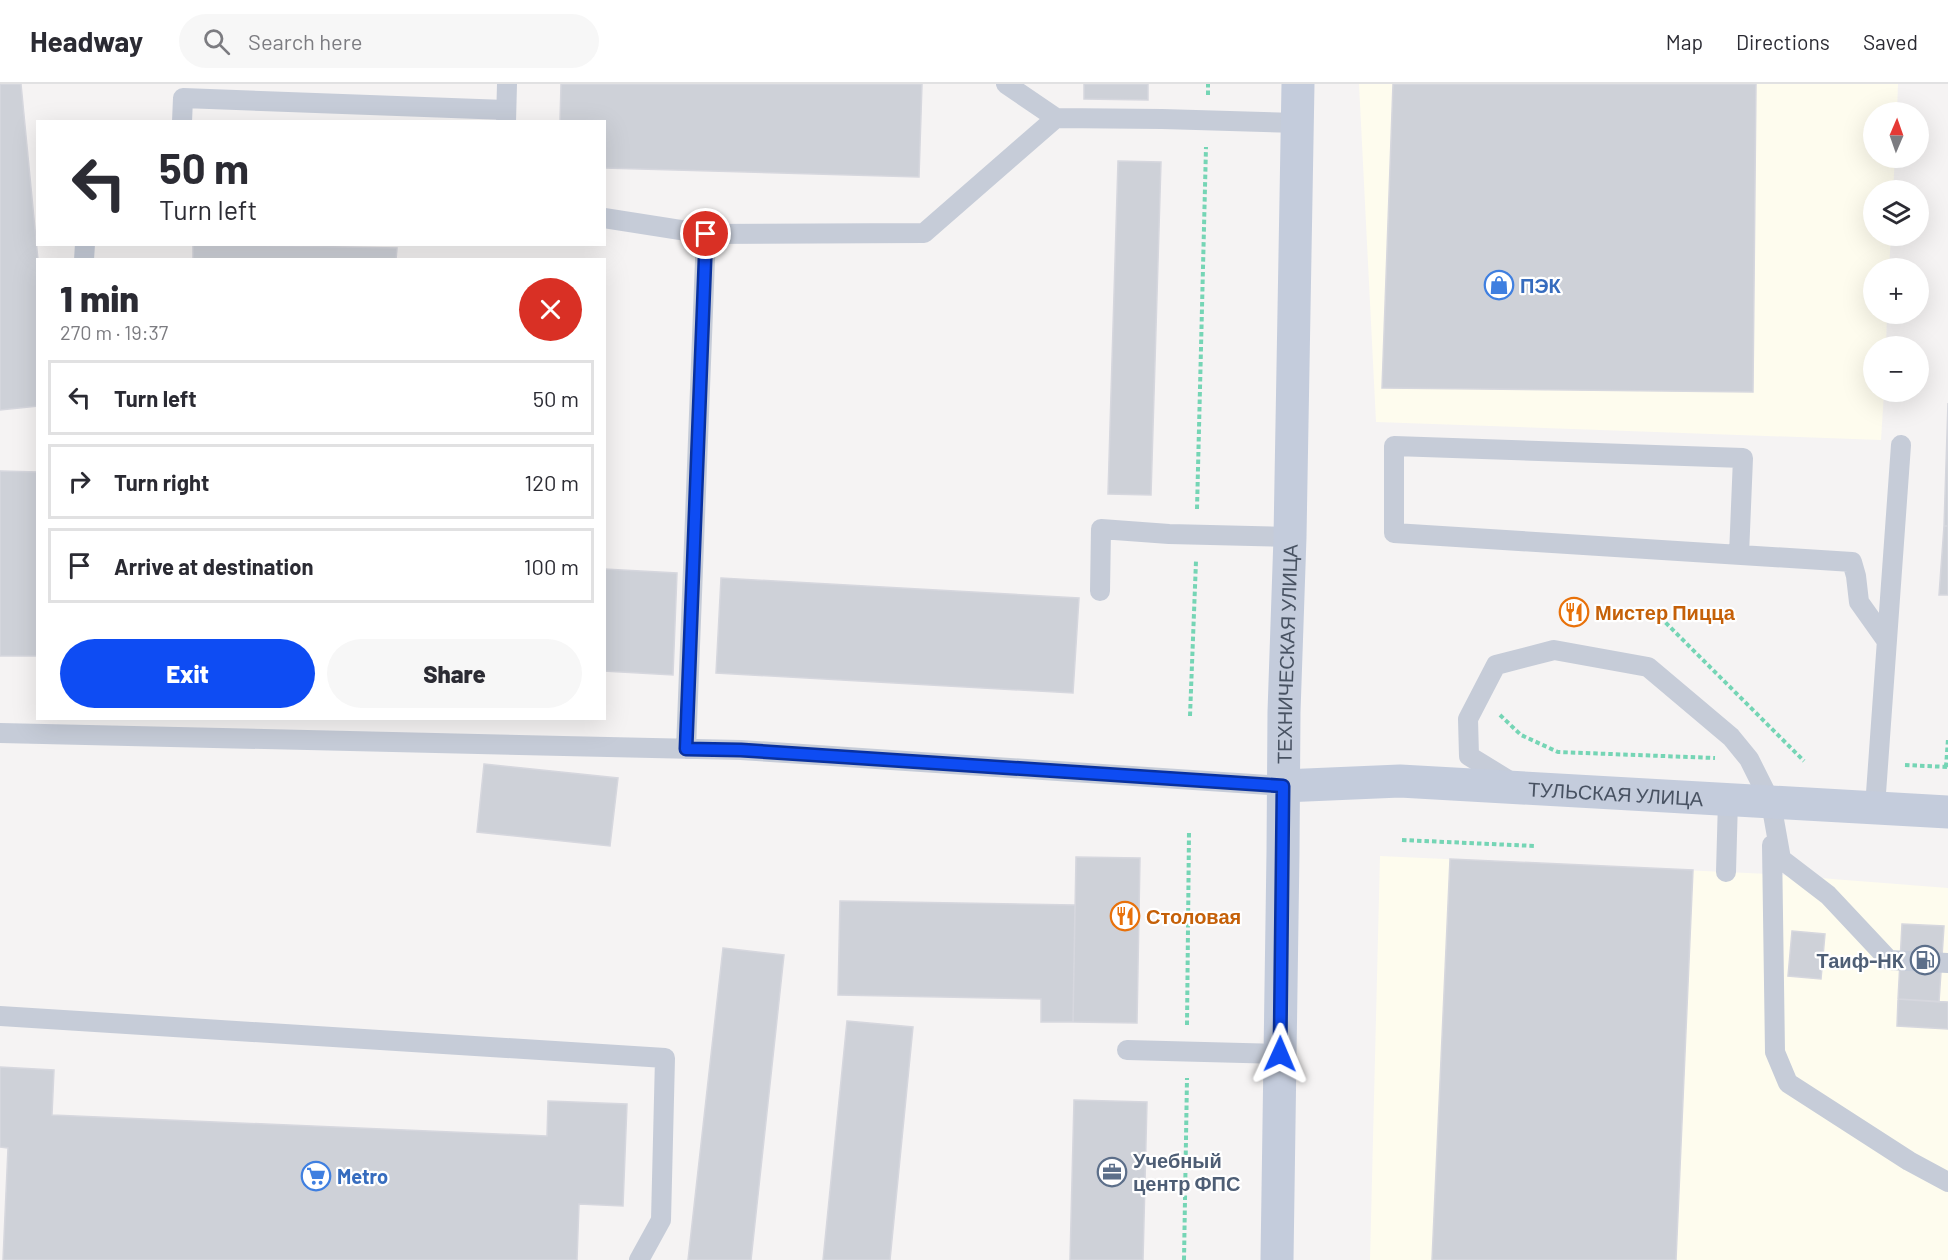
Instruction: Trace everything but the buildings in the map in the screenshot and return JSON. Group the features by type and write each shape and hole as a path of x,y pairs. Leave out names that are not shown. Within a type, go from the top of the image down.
{"main road":[{"name":"ТЕХНИЧЕСКАЯ УЛИЦА","path":"1277,1260 1284,712 1290,537 1298,84"},
{"name":"ТУЛЬСКАЯ УЛИЦА","path":"1283,786 1400,781 1948,812"}],"lane":[{"path":"182,120 183,98 506,116 507,84"},
{"path":"1006,84 1056,118 1298,123"},
{"path":"606,218 706,234 924,233 1056,118"},
{"path":"686,749 706,234"},
{"path":"1875,807 1900,445"},
{"path":"1739,555 1743,458 1394,446 1394,533 1739,555 1852,562 1859,602 1886,639"},
{"path":"1100,591 1101,529 1197,535 1290,537"},
{"path":"1518,786 1469,756 1468,719 1496,665 1554,650 1647,667 1731,737 1749,759 1771,803 1780,859 1828,896 1889,960 1948,963"},
{"path":"0,733 741,750 1283,786"},
{"path":"1726,872 1728,800"},
{"path":"1771,803 1775,1052 1788,1083 1909,1161 1948,1182"},
{"path":"0,1016 665,1058 661,1220 639,1260"},
{"path":"1127,1050 1280,1054"}],"path":[{"path":"1190,716 1197,535 1208,84"},
{"path":"1655,612 1804,761"},
{"path":"1497,712 1521,735 1558,752 1719,758"},
{"path":"1901,765 1947,767 1948,739"},
{"path":"1402,840 1535,846"}],"shaded area":[{"path":"1359,84 1898,84 1897,102 1863,102 1863,168 1894,168 1894,180 1863,180 1863,246 1890,246 1890,258 1863,258 1863,324 1887,324 1886,336 1863,336 1863,402 1883,402 1881,440 1376,422"},
{"path":"1380,856 1769,874 1948,888 1948,1260 1370,1260"}],"place":[{"name":"ПЭК","path":"1499,285"},
{"name":"Мистер Пицца","path":"1574,612"},
{"name":"Столовая","path":"1125,916"},
{"name":"Таиф-НК","path":"1925,960"},
{"name":"Учебный центр ФПС","path":"1112,1172"},
{"name":"Metro","path":"316,1176"}],"route":[{"path":"706,234 690,696 686,749 741,750 1283,786 1280,1054"}]}
